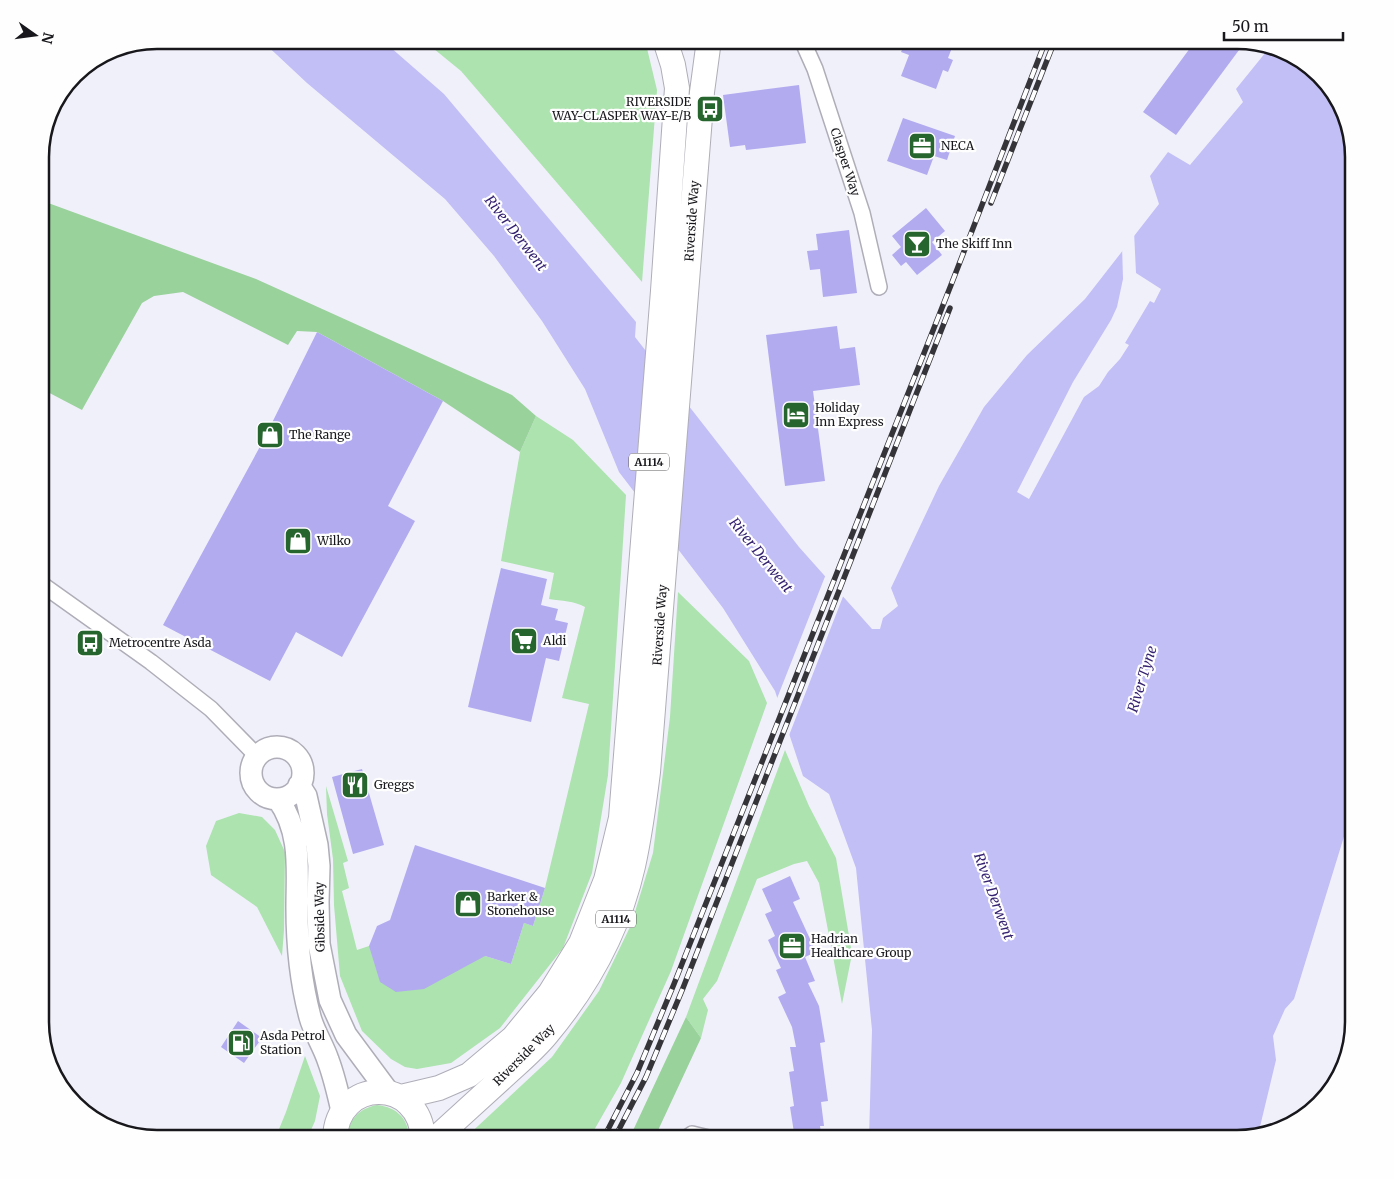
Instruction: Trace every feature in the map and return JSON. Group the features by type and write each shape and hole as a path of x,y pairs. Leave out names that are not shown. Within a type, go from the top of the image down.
{"main road":[{"name":"Riverside Way","path":"446,1130 546,1036 573,999 599,957 613,928 633,868 640,836 648,772 647,635 663,291 677,88 669,49"},
{"name":"Riverside Way","path":"334,1129 351,1101 363,1094 376,1091 395,1095 440,1088 469,1075 513,1038 550,993 581,943 606,880 620,818 647,635 686,294 702,92 708,49"},
{"path":"395,1095 411,1105 418,1116 422,1130"}],"street":[{"name":"Clasper Way","path":"806,49 815,70 862,213 879,287"},
{"path":"49,589 151,662 211,709 257,756 251,767 250,774 254,786 265,796 278,799 291,795 300,785"},
{"name":"Gibside Way","path":"257,756 263,750 271,747 287,749 294,753 302,766 300,785 306,796 317,845 319,866 319,944 330,1000 346,1035 395,1095"},
{"name":"Gibside Way","path":"278,799 287,811 297,845 297,910 304,993 311,1020 334,1078 334,1129"}],"green space":[{"path":"434,49 647,49 657,90 642,282 461,71"},
{"path":"49,203 256,279 512,395 536,416 520,452 443,401 317,332 297,331 288,345 183,292 154,296 142,303 82,410 49,393"},
{"path":"536,416 573,440 626,495 608,775 592,873 563,948 500,1028 451,1063 417,1069 405,1067 391,1059 362,1031 340,976 334,905 333,859 327,814 326,786 348,861 343,863 349,888 342,891 357,950 369,946 485,956 511,964 524,923 533,926 545,888 589,704 562,698 585,607 572,602 549,599 554,573 501,561 520,452"},
{"path":"678,592 749,661 767,703 671,971 621,1083 594,1130 474,1130 552,1057 599,991 631,925 653,853 670,717"},
{"path":"785,750 809,806 836,858 852,954 842,1004 819,883 807,861 794,864 757,879 717,981 703,999 708,1010 701,1038 686,1017"},
{"path":"239,813 262,817 275,830 285,852 282,956 257,907 211,875 206,846 216,821"},
{"path":"686,1017 701,1038 658,1130 633,1130"},
{"path":"305,1056 320,1096 315,1121 311,1130 279,1130"},
{"path":"384,1106 395,1111 404,1120 408,1130 349,1130 355,1116 370,1107"}],"water":[{"path":"271,49 392,49 444,94 636,322 635,337 799,547 872,629 880,629 883,618 898,606 891,588 939,486 984,407 1027,355 1085,299 1159,204 1150,176 1168,152 1190,165 1243,102 1236,89 1265,53 1291,63 1318,86 1331,103 1340,122 1345,150 1345,833 1294,999 1285,1009 1273,1036 1276,1060 1260,1128 1237,1130 869,1130 872,1030 856,868 829,794 803,776 775,691 723,608 619,472 585,389 542,321 494,256 445,199 307,83"}],"pier":[{"path":"1134,231 1136,273 1161,289 1154,303 1150,301 1125,343 1129,345 1120,359 1099,386 1084,397 1029,499 1017,492 1073,382 1117,307 1123,279 1122,245"},
{"path":"826,574 844,594 788,738 776,701"}],"building":[{"path":"902,49 952,49 948,58 953,60 948,72 943,70 936,89 901,76 909,55 901,52"},
{"path":"1189,49 1240,49 1176,135 1143,112"},
{"path":"799,85 806,143 746,150 745,145 730,147 723,95"},
{"name":"NECA","path":"903,118 955,136 947,160 934,156 927,175 887,161"},
{"name":"The Skiff Inn","path":"926,208 945,231 932,242 942,255 917,275 906,262 901,266 892,255 901,247 892,236"},
{"path":"849,230 857,293 823,297 820,269 810,270 807,251 818,250 816,234"},
{"name":"Holiday Inn Express","path":"837,326 840,349 855,347 860,385 813,391 825,481 785,486 766,335"},
{"path":"317,332 443,401 388,506 415,521 342,657 296,632 270,681 163,625 263,441"},
{"name":"Aldi","path":"501,568 547,579 541,605 558,609 555,620 568,623 559,661 546,658 531,722 468,707"},
{"path":"362,769 384,845 353,854 332,777"},
{"name":"Barker & Stonehouse","path":"415,845 545,888 533,926 524,923 511,964 485,956 424,989 396,992 380,982 369,946 377,926 390,920"},
{"path":"790,876 800,899 793,902 816,952 805,957 815,981 808,983 819,1006 825,1042 820,1043 828,1101 821,1102 824,1126 820,1126 821,1130 794,1130 790,1107 794,1106 789,1072 794,1071 790,1047 796,1047 792,1027 778,997 786,993 776,970 781,968 768,940 775,936 765,914 772,911 762,889"},
{"name":"Asda Petrol Station","path":"238,1021 262,1038 244,1063 221,1047"}],"railway":[{"path":"608,1130 637,1073 674,984 1043,49"},
{"path":"991,203 1051,49"},
{"path":"619,1130 646,1077 683,988 950,308"}],"place":[{"name":"RIVERSIDE WAY-CLASPER WAY-E/B","path":"710,109"},
{"name":"NECA","path":"922,146"},
{"name":"The Skiff Inn","path":"917,244"},
{"name":"Holiday Inn Express","path":"796,415"},
{"name":"The Range","path":"270,435"},
{"name":"Wilko","path":"298,541"},
{"name":"Aldi","path":"524,641"},
{"name":"Metrocentre Asda","path":"90,643"},
{"name":"Greggs","path":"355,785"},
{"name":"Barker & Stonehouse","path":"468,904"},
{"name":"Hadrian Healthcare Group","path":"792,946"},
{"name":"Asda Petrol Station","path":"241,1043"}],"water label":[{"name":"River Derwent","path":"516,233"},
{"name":"River Derwent","path":"761,555"},
{"name":"River Tyne","path":"1142,679"},
{"name":"River Derwent","path":"994,896"}]}
